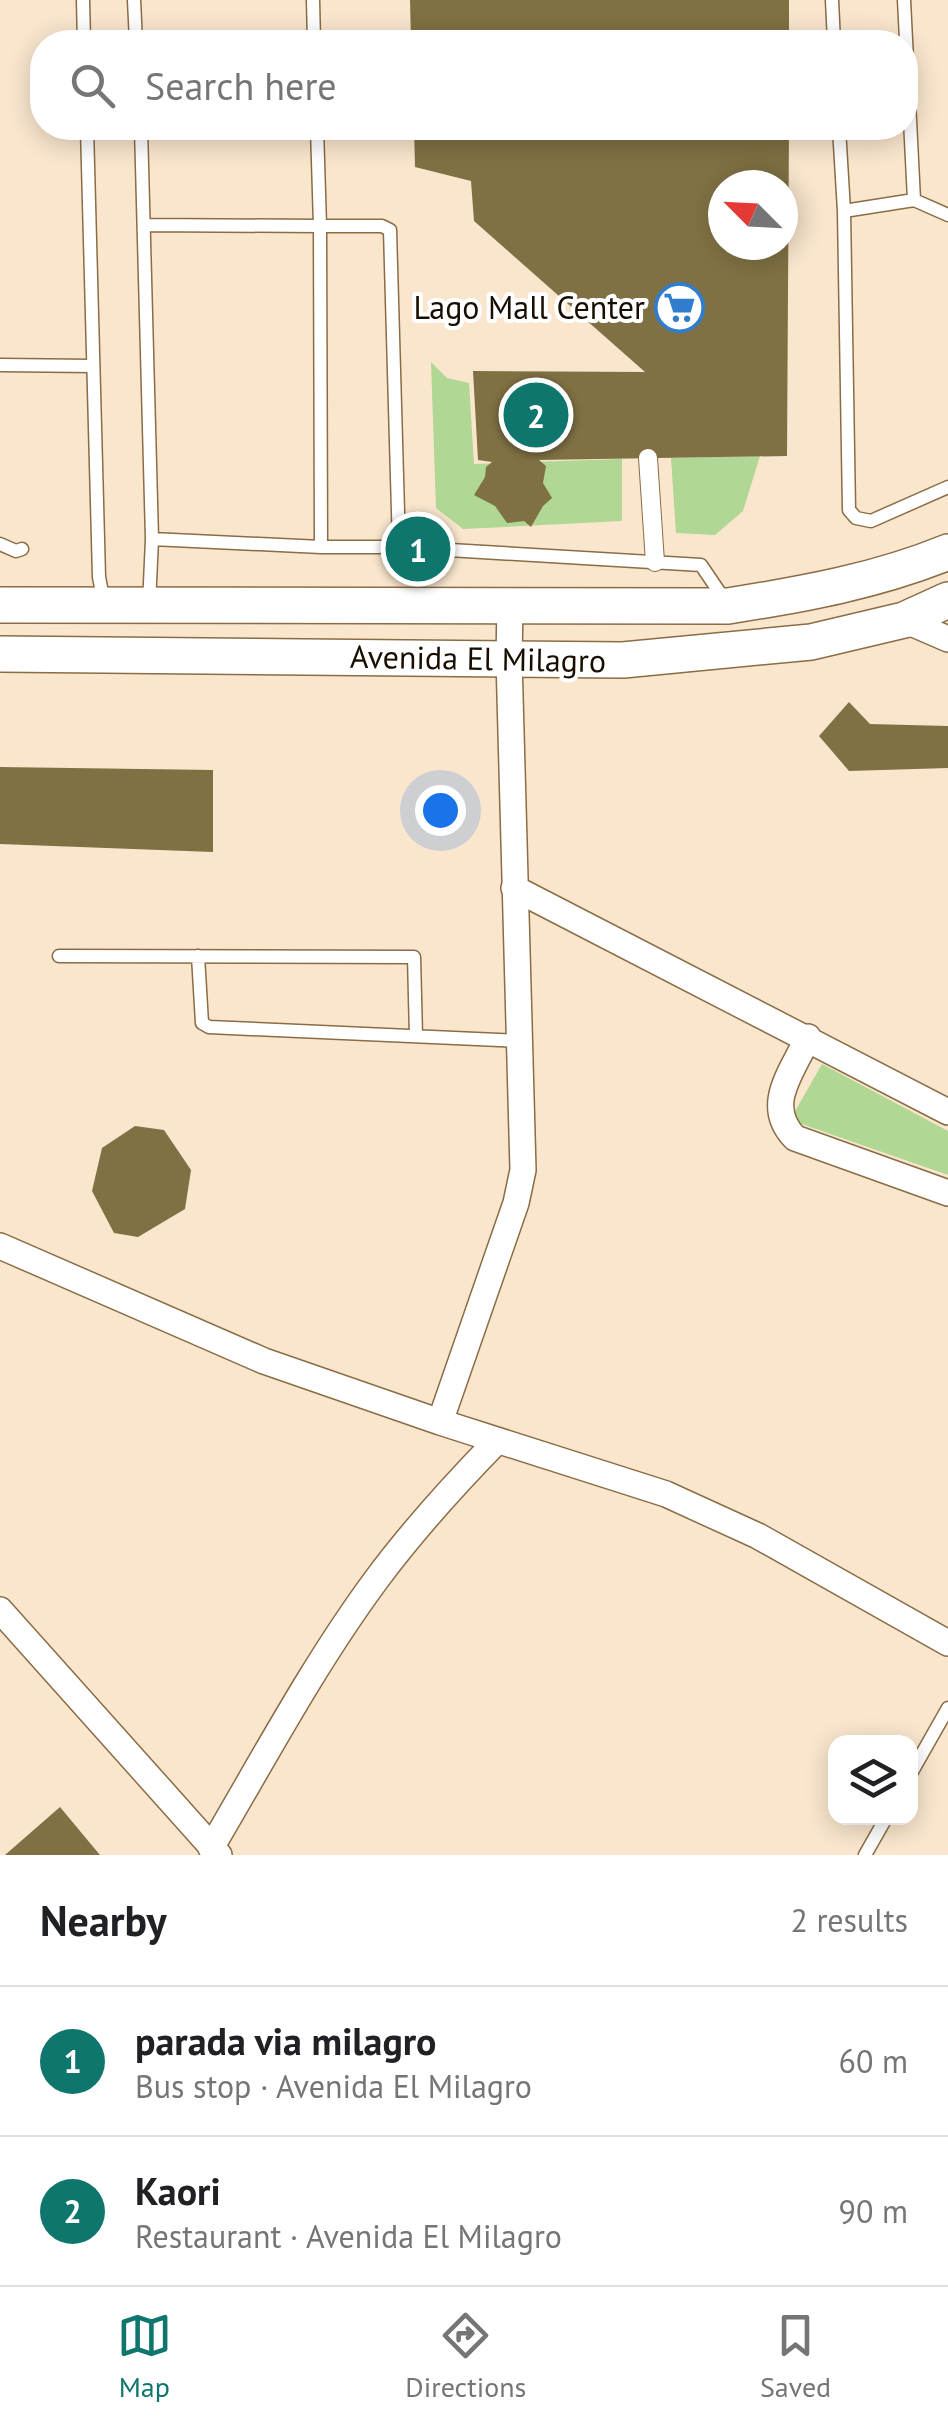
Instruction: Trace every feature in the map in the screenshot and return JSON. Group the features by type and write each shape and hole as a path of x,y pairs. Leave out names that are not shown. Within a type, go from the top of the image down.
{"main road":[{"name":"Avenida El Milagro","path":"0,605 728,606 825,591 906,569 948,552"},
{"name":"Avenida El Milagro","path":"0,654 623,660 811,642 904,620 948,600"}],"street":[{"path":"648,458 655,562"},
{"path":"440,1422 523,1170 510,605"},
{"path":"904,620 948,639"},
{"path":"514,888 948,1112"},
{"path":"808,1037 778,1102 781,1124 795,1138 948,1193"},
{"path":"0,1246 264,1361 666,1494 758,1536 948,1642"},
{"path":"0,1610 215,1852 306,1688 375,1582 432,1509 497,1441"}],"lane":[{"path":"83,0 84,30"},
{"path":"134,0 135,30"},
{"path":"313,0 314,30"},
{"path":"832,0 833,30"},
{"path":"904,0 906,30"},
{"path":"86,140 99,577 104,605"},
{"path":"142,140 152,540 149,605"},
{"path":"317,140 321,547"},
{"path":"840,140 849,510 856,518 871,522 948,487"},
{"path":"911,140 914,200"},
{"path":"844,211 914,200 948,216"},
{"path":"146,225 382,226 390,230 398,547"},
{"path":"0,366 93,366"},
{"path":"152,540 398,547 701,564 728,606"},
{"path":"0,544 22,550"},
{"path":"58,956 414,956 416,1036"},
{"path":"198,956 202,1023 208,1026 519,1042"},
{"path":"918,1760 948,1708"},
{"path":"865,1855 882,1825"}],"green space":[{"path":"431,362 447,378 469,383 474,464 622,459 622,521 463,529 436,508"},
{"path":"760,456 743,511 715,535 676,533 671,458"},
{"path":"822,1064 948,1131 948,1175 790,1120"}],"building":[{"path":"410,0 789,0 789,30 411,30"},
{"name":"Lago Mall Center","path":"414,140 789,140 789,170 708,170 708,260 788,260 787,456 539,460 546,466 543,483 552,498 531,527 524,521 507,523 495,506 474,495 492,462 478,460 473,371 645,372 474,221 471,181 415,167"},
{"path":"849,702 870,724 948,726 948,768 849,771 819,736"},
{"path":"0,767 213,770 213,852 0,844"},
{"path":"135,1126 164,1130 191,1170 185,1209 138,1237 114,1233 92,1191 102,1148"},
{"path":"60,1807 100,1855 5,1855"}],"place":[{"name":"Lago Mall Center","path":"680,308"},
{"name":"Kaori","path":"536,415"},
{"name":"parada via milagro","path":"418,549"}]}
